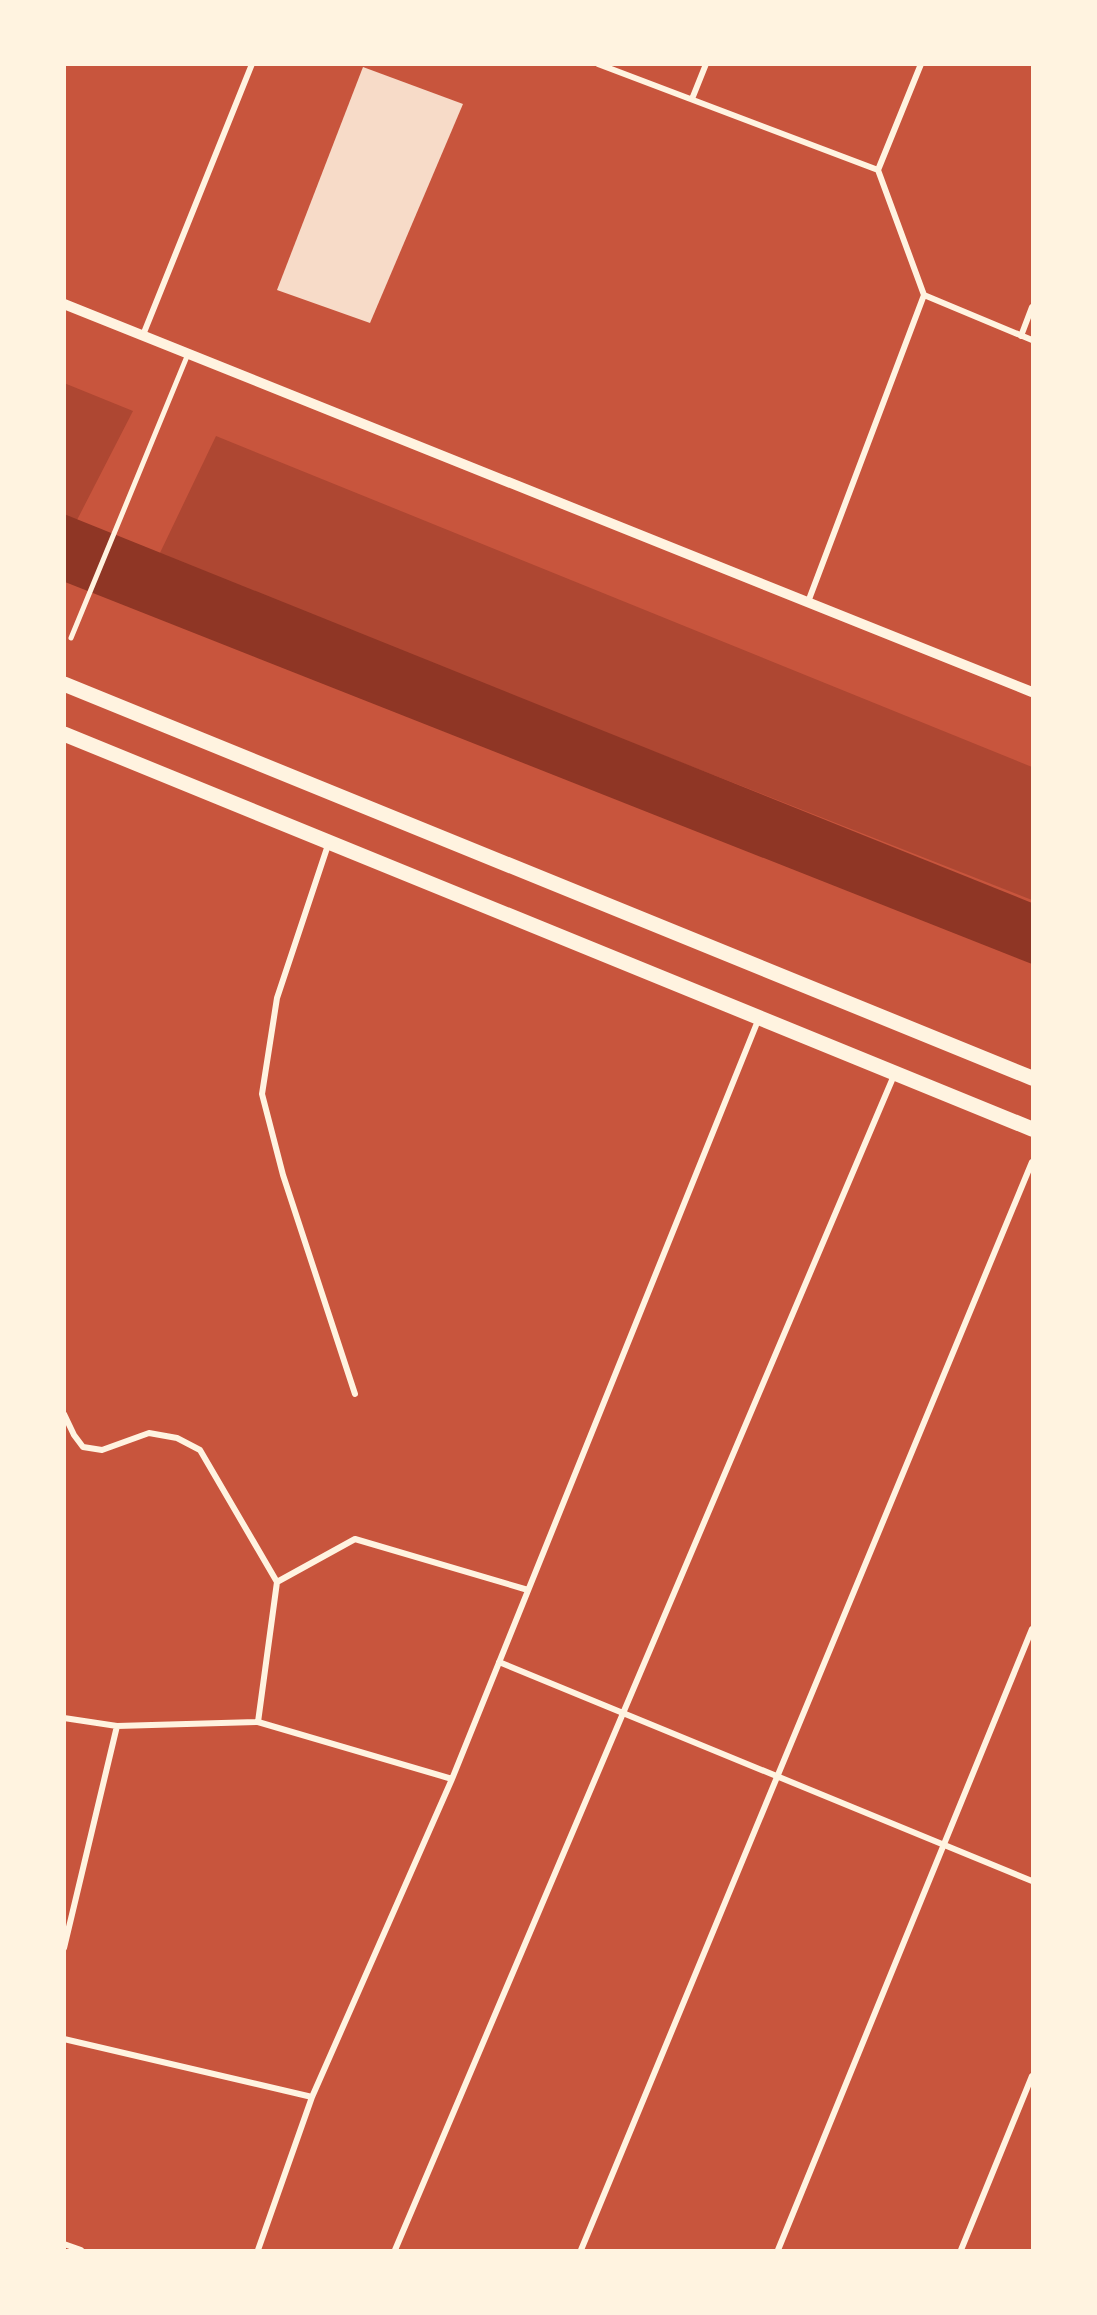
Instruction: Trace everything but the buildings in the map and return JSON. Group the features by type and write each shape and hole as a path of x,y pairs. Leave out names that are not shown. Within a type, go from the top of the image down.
{"main road":[{"path":"64,684 1032,1078"},
{"path":"64,734 1032,1129"}],"street":[{"path":"143,335 252,64"},
{"path":"598,64 878,170"},
{"path":"692,99 706,64"},
{"path":"808,602 924,295 878,170 921,64"},
{"path":"924,295 1032,340"},
{"path":"64,304 1032,692"},
{"path":"1021,336 1032,308"},
{"path":"71,638 188,353"},
{"path":"329,842 277,998 262,1094 283,1175 355,1394"},
{"path":"258,2250 312,2097 452,1779 759,1018"},
{"path":"395,2250 895,1073"},
{"path":"581,2250 1032,1162"},
{"path":"64,1414 74,1435 83,1447 102,1450 149,1433 177,1438 200,1450 277,1582 258,1722"},
{"path":"277,1582 355,1539 528,1590"},
{"path":"778,2250 1032,1629"},
{"path":"499,1662 1032,1881"},
{"path":"64,1718 117,1726 258,1722 452,1779"},
{"path":"64,1948 117,1726"},
{"path":"64,2039 312,2097"},
{"path":"961,2250 1032,2076"},
{"path":"64,2244 81,2250"}],"shaded area":[{"path":"64,383 133,411 77,520 65,515"},
{"path":"216,436 1032,767 1032,900 158,557"},
{"path":"64,514 1032,903 1032,964 65,582"}]}
